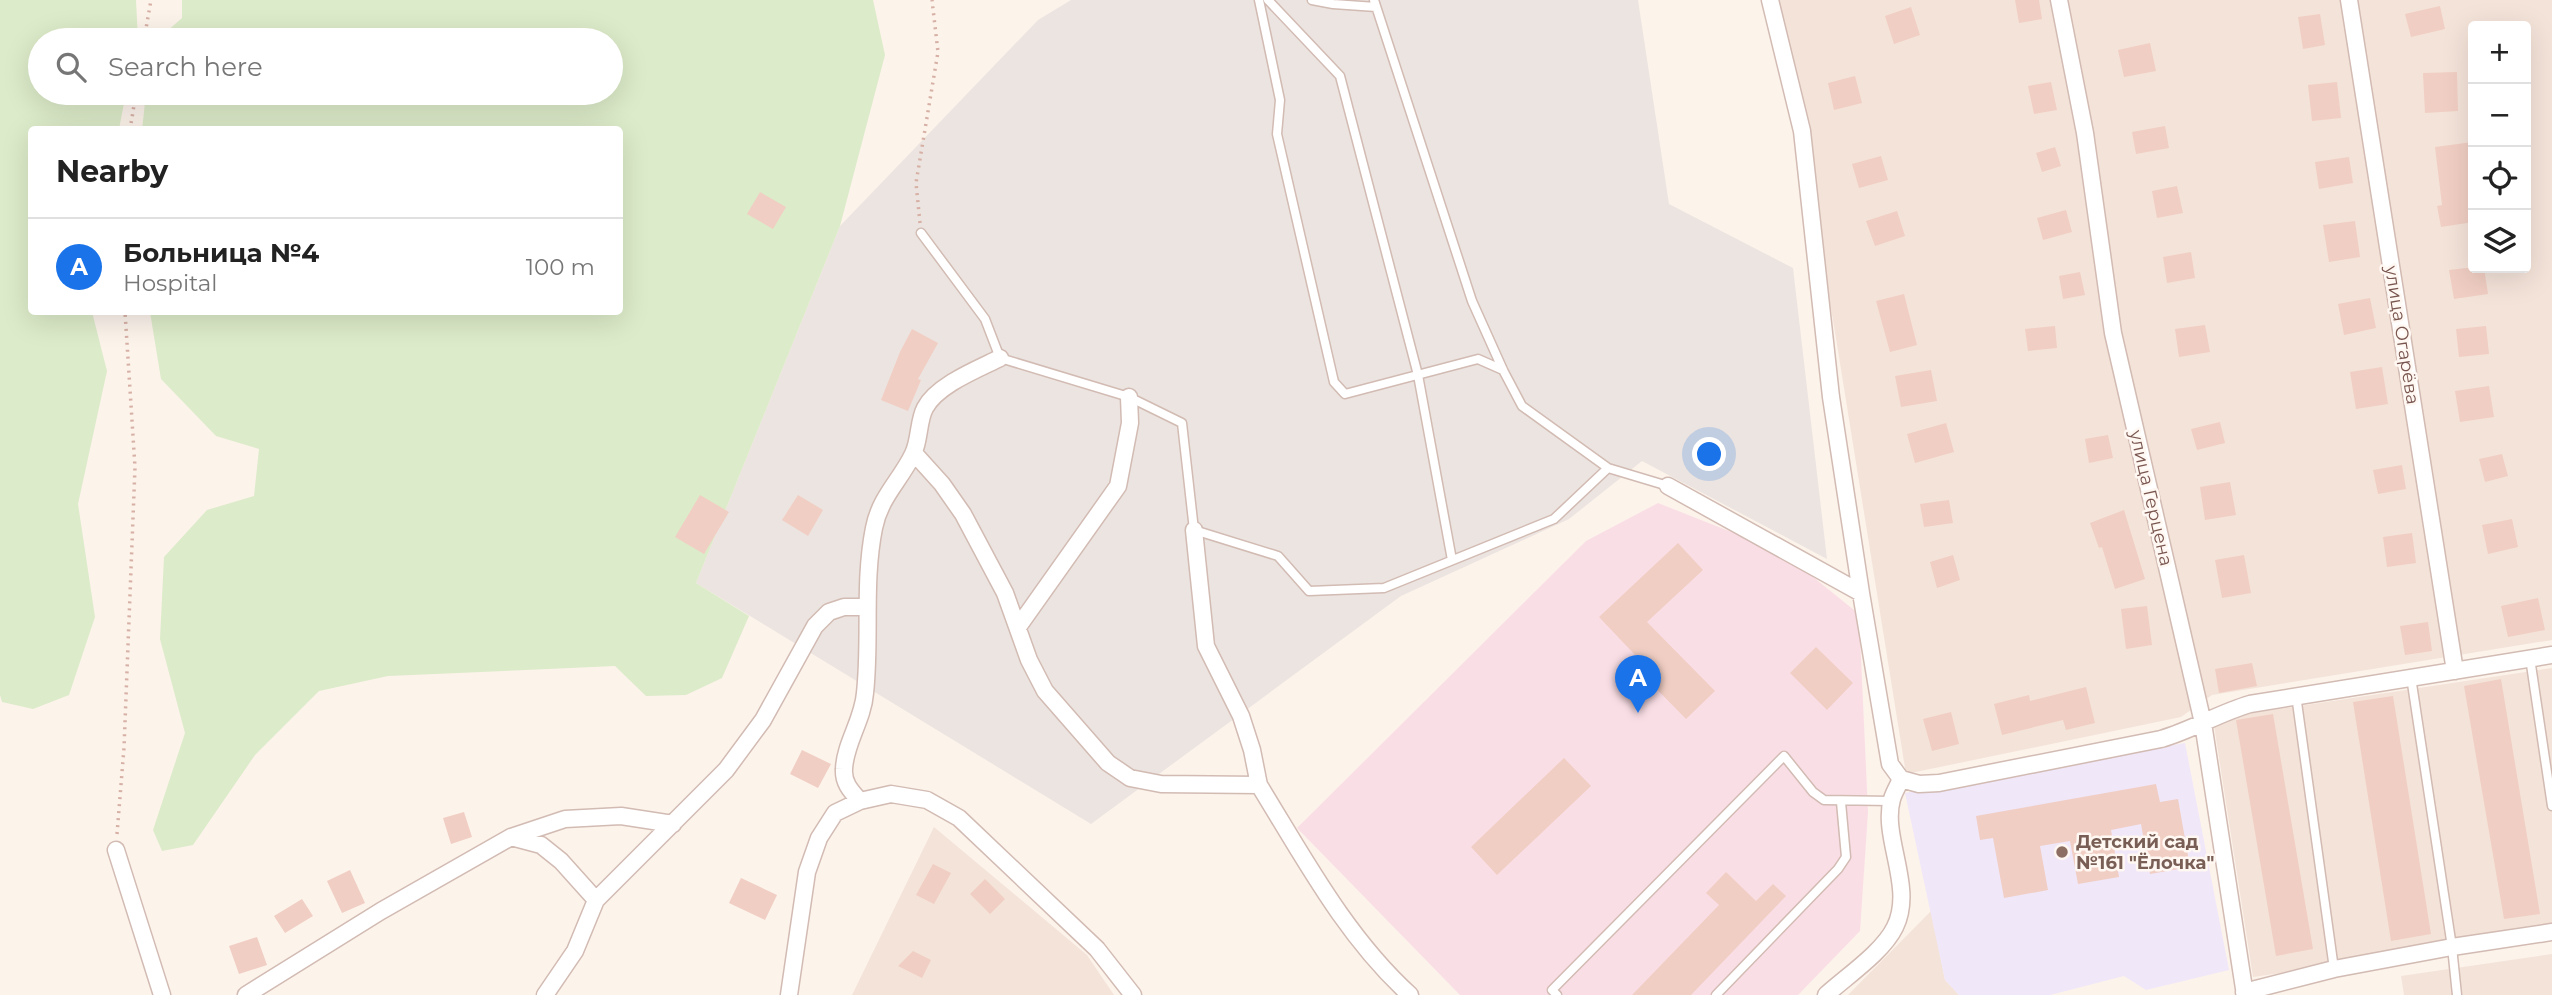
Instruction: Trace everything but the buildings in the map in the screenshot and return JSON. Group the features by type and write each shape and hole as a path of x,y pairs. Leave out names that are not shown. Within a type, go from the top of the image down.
{"street":[{"path":"1770,0 1802,131 1831,397 1890,764 1900,779 1919,784 1939,783 2161,739 2182,733 2226,710 2296,695 2552,655"},
{"name":"улица Герцена","path":"2059,0 2085,133 2113,332 2203,723 2244,994"},
{"name":"улица Огарёва","path":"2349,0 2455,671"},
{"path":"860,801 847,788 843,772 864,703 869,640 867,607 874,528 883,500 914,453 926,407 946,387 1000,358"},
{"path":"1018,627 1118,486 1130,423 1129,397"},
{"path":"914,453 942,484 963,514 1005,593 1028,660 1045,691 1108,763 1130,778 1161,784 1259,785"},
{"path":"1668,486 1861,593"},
{"path":"1194,530 1206,646 1241,716 1259,785 1355,936 1384,971 1410,995"},
{"path":"545,995 575,951 596,900 726,770 763,720 815,626 830,611 844,607 867,607"},
{"path":"1826,995 1885,943 1896,926 1901,907 1900,882 1891,823 1891,801 1900,779"},
{"path":"789,995 807,872 819,838 835,813 860,801 891,794 928,800 959,818 1097,949 1133,995"},
{"path":"246,995 381,911 511,837 565,819 621,817 673,824"},
{"path":"511,837 541,845 561,861 596,900"},
{"path":"116,850 162,995"},
{"path":"2244,994 2334,969 2552,932"}],"lane":[{"path":"1259,0 1280,100 1277,134 1334,382 1345,394 1478,359 1503,370"},
{"path":"1268,0 1340,76 1418,376 1452,560"},
{"path":"1312,0 1334,5 1375,4 1472,301 1522,406 1608,468 1668,486"},
{"path":"921,233 985,319 1000,358 1129,397 1182,423 1194,530 1278,556 1309,591 1384,588 1554,519 1608,468"},
{"path":"2530,659 2552,806"},
{"path":"2411,677 2457,995"},
{"path":"2296,695 2334,969"},
{"path":"1557,995 1552,990 1784,756 1813,792 1824,800 1891,801"},
{"path":"1716,995 1838,869 1846,857 1841,802"}],"path":[{"path":"146,28 151,0"},
{"path":"921,233 916,183 938,52 932,0"},
{"path":"131,126 134,105"},
{"path":"116,850 124,748 135,467 125,315"}],"shaded area":[{"path":"1071,0 1638,0 1669,204 1793,268 1827,559 1642,461 1569,519 1401,596 1091,824 696,583 840,226 1038,20"},
{"path":"1778,0 2552,0 2552,640 2212,695 2181,717 1906,774"},
{"path":"1658,503 1782,552 1859,614 1868,812 1860,931 1798,995 1460,995 1297,828 1586,541"},
{"path":"2552,668 2552,935 2253,977 2213,719"},
{"name":"Детский сад №161 \"Ёлочка\"","path":"2185,743 2229,970 2146,990 2124,976 2050,995 1959,995 1945,980 1905,793"},
{"path":"934,827 1087,955 1114,995 852,995"},
{"path":"1931,911 1945,980 1959,995 1848,995"},
{"path":"2552,954 2552,995 2404,995 2401,976"}],"green space":[{"path":"0,0 136,0 137,28 28,28 28,105 124,105 120,126 28,126 28,315 93,315 107,371 78,504 95,617 69,695 33,709 2,702"},
{"path":"182,0 873,0 885,55 840,226 696,583 749,616 722,678 686,695 646,696 615,666 388,676 319,691 255,755 193,845 162,851 153,830 185,733 160,639 164,557 207,510 254,496 259,449 216,436 161,379 150,315 623,315 623,126 142,126 145,105 623,105 623,28 171,28 182,18"}],"place":[{"name":"Больница №4","path":"1638,713"},
{"name":"Детский сад №161 \"Ёлочка\"","path":"2062,852"}]}
